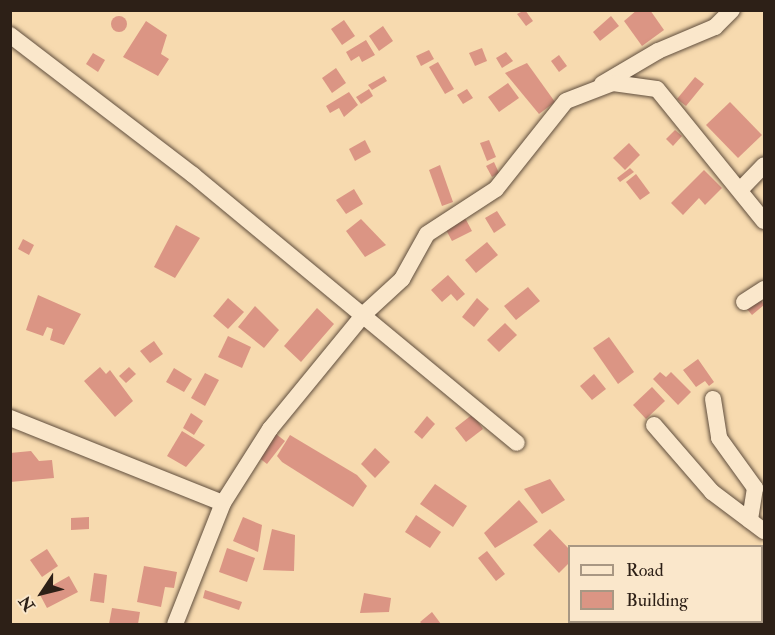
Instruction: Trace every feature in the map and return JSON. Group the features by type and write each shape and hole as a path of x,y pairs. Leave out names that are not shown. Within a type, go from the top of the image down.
{"street":[{"path":"175,624 223,503 270,429 364,314 402,279 443,219 496,189 566,101 599,86 658,51 716,27 732,10"},
{"path":"10,35 364,314 517,443"},
{"path":"599,86 657,89 765,221"},
{"path":"741,189 765,165"},
{"path":"744,302 765,290"},
{"path":"713,399 719,438 755,488 750,521"},
{"path":"10,418 223,503"},
{"path":"654,425 712,492 765,531"}],"building":[{"path":"525,10 533,21 526,26 517,14"},
{"path":"637,10 650,10 664,30 642,46 624,21"},
{"path":"116,16 122,16 127,24 125,30 116,32 111,27 111,21"},
{"path":"611,16 619,26 600,41 593,32"},
{"path":"344,20 355,36 342,45 331,29"},
{"path":"146,21 167,35 161,54 169,59 158,76 123,57"},
{"path":"383,26 393,41 379,51 369,36"},
{"path":"366,40 375,55 362,62 359,56 351,61 346,52"},
{"path":"482,48 487,61 475,66 469,53"},
{"path":"429,50 434,59 421,66 416,56"},
{"path":"506,52 513,61 502,68 496,58"},
{"path":"93,53 105,60 98,72 86,64"},
{"path":"559,55 567,66 559,72 551,61"},
{"path":"438,62 454,89 445,94 429,67"},
{"path":"527,63 555,102 539,114 505,73"},
{"path":"336,68 346,83 332,93 322,78"},
{"path":"384,76 387,81 372,90 368,85"},
{"path":"695,77 704,84 686,106 677,99"},
{"path":"508,83 519,98 499,112 488,97"},
{"path":"369,89 373,96 361,104 356,97"},
{"path":"467,89 473,98 463,104 457,95"},
{"path":"349,92 358,105 344,117 339,108 330,113 326,106"},
{"path":"730,102 762,135 738,158 706,125"},
{"path":"675,130 682,136 673,146 666,139"},
{"path":"365,140 371,152 355,161 349,149"},
{"path":"489,140 496,157 487,161 480,143"},
{"path":"629,143 640,155 625,170 613,158"},
{"path":"494,162 499,173 492,177 486,166"},
{"path":"440,165 453,202 442,206 429,170"},
{"path":"630,168 634,172 620,182 617,178"},
{"path":"704,170 722,188 705,205 699,198 683,215 671,203"},
{"path":"636,174 650,193 640,200 626,182"},
{"path":"354,189 363,204 346,214 336,200"},
{"path":"497,211 506,225 494,233 485,218"},
{"path":"464,216 472,231 452,241 444,226"},
{"path":"361,219 386,245 365,257 346,231"},
{"path":"176,225 200,238 175,278 154,267"},
{"path":"23,239 34,245 29,255 18,249"},
{"path":"487,242 498,255 476,273 465,260"},
{"path":"448,275 465,294 457,301 451,294 442,302 431,290"},
{"path":"528,287 540,301 516,320 504,306"},
{"path":"38,295 81,314 64,345 50,340 53,329 47,327 43,336 26,330"},
{"path":"228,298 244,312 228,329 213,316"},
{"path":"477,298 489,309 474,327 462,317"},
{"path":"760,298 764,305 752,315 747,309"},
{"path":"255,306 279,330 264,348 238,327"},
{"path":"317,308 334,324 301,362 284,346"},
{"path":"505,323 517,335 499,352 487,340"},
{"path":"228,336 251,347 242,368 218,357"},
{"path":"609,337 634,372 618,384 593,348"},
{"path":"154,341 163,354 150,363 140,351"},
{"path":"698,359 714,382 709,386 705,381 696,387 683,370"},
{"path":"100,367 106,374 110,370 133,401 115,417 84,381"},
{"path":"129,367 136,374 126,383 119,376"},
{"path":"174,368 192,379 184,392 166,382"},
{"path":"660,372 666,377 671,372 691,392 678,405 653,379"},
{"path":"205,373 219,380 205,406 191,398"},
{"path":"594,374 606,389 592,400 580,386"},
{"path":"652,387 665,401 646,419 633,405"},
{"path":"191,413 203,421 194,435 183,428"},
{"path":"473,414 483,429 466,442 455,428"},
{"path":"427,416 435,424 422,439 414,432"},
{"path":"182,431 205,445 186,467 167,456"},
{"path":"276,434 285,441 267,464 258,457"},
{"path":"290,435 357,475 367,486 353,507 282,462 277,456"},
{"path":"375,448 390,462 375,478 361,464"},
{"path":"31,451 39,461 52,460 54,478 10,482 10,453"},
{"path":"550,479 565,500 542,514 524,489"},
{"path":"435,484 467,506 453,527 420,504"},
{"path":"519,500 538,522 495,548 484,533"},
{"path":"416,515 441,532 430,548 405,532"},
{"path":"89,517 89,529 71,530 71,518"},
{"path":"243,517 262,525 258,552 233,541"},
{"path":"272,529 295,535 294,571 263,570"},
{"path":"550,529 568,548 568,564 559,573 533,545"},
{"path":"227,548 255,558 247,582 219,572"},
{"path":"47,549 58,566 42,577 30,560"},
{"path":"487,551 505,574 496,581 478,558"},
{"path":"144,566 177,572 174,588 165,587 161,607 137,602"},
{"path":"94,573 107,575 104,603 90,601"},
{"path":"69,576 78,592 47,608 39,593"},
{"path":"205,590 242,602 239,610 203,598"},
{"path":"364,593 391,598 389,612 360,613"},
{"path":"112,608 140,612 138,624 109,624"},
{"path":"432,612 441,624 422,624 420,622"}]}
